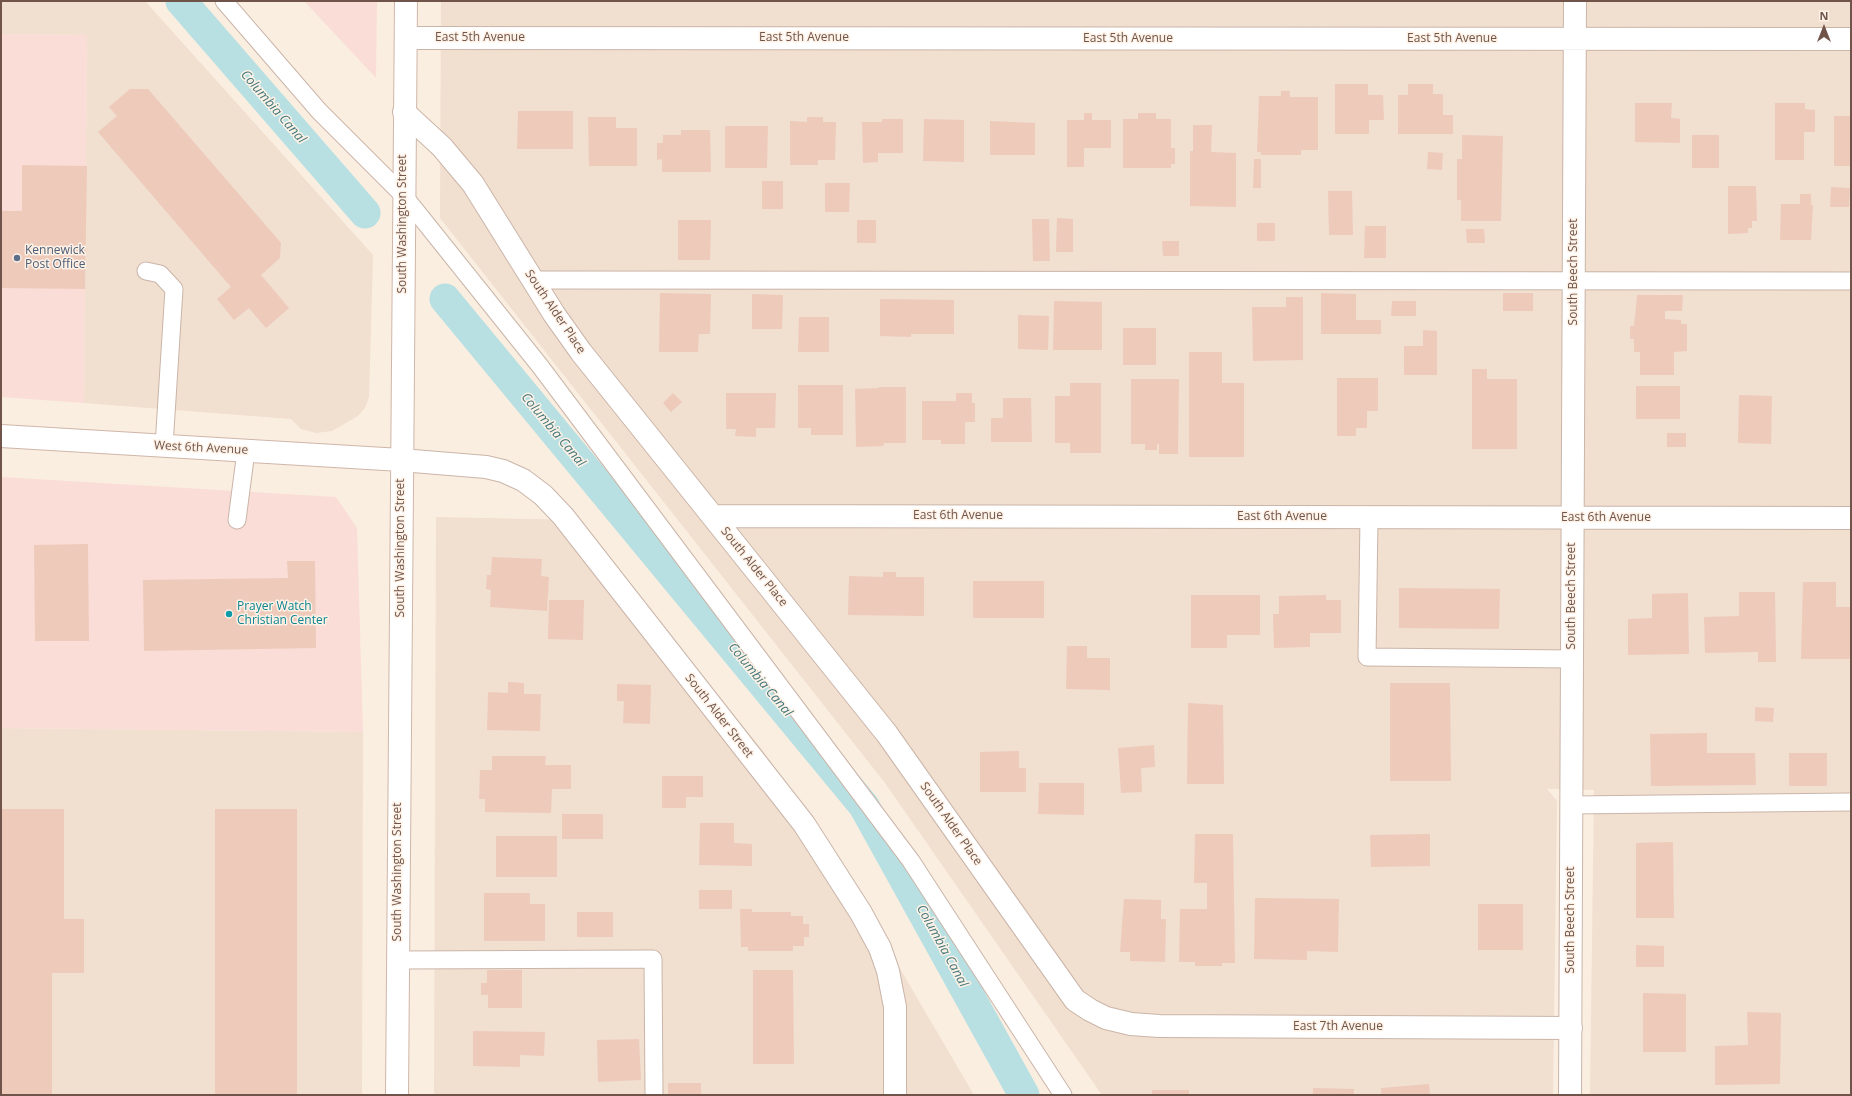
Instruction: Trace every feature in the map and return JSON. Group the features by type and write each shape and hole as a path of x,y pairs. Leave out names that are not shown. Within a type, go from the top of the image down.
{"street":[{"name":"South Washington Street","path":"397,1095 401,460 406,1"},
{"name":"South Beech Street","path":"1570,1095 1575,1"},
{"name":"East 5th Avenue","path":"406,38 1851,39"},
{"name":"South Alder Place","path":"404,112 442,148 473,184 554,314 581,352 887,734 1075,1000 1106,1018"},
{"name":"West 6th Avenue","path":"1,436 401,460"},
{"name":"South Alder Street","path":"401,460 486,467 503,471 523,480 543,495 563,516 794,812 833,868 861,913 882,953 888,970 895,1007 895,1095"},
{"name":"East 6th Avenue","path":"713,516 1851,518"},
{"name":"East 7th Avenue","path":"1106,1018 1131,1024 1160,1026 1571,1028"}],"lane":[{"path":"224,1 318,111 404,196 540,366 911,861 1063,1095"},
{"path":"146,271 160,274 174,289 164,446"},
{"path":"533,280 1851,281"},
{"path":"237,520 246,451"},
{"path":"1369,517 1367,657 1572,659"},
{"path":"1571,804 1851,802"},
{"path":"398,960 653,959 654,1095"}],"shaded area":[{"path":"1,1 145,1 373,255 369,397 365,408 358,416 332,431 316,433 301,429 291,419 84,403 87,35 1,34"},
{"path":"304,1 377,1 376,78"},
{"path":"441,1 1851,1 1851,1095 1590,1095 1594,790 1547,789 1557,801 1553,1095 1102,1095 885,783 440,218"},
{"path":"1,34 87,35 84,403 1,397"},
{"path":"1,477 336,497 357,528 363,732 1,728"},
{"path":"436,517 578,520 763,751 813,820 974,1095 434,1095"},
{"path":"1,728 363,732 362,1095 1,1095"}],"building":[{"path":"1335,84 1368,84 1368,95 1383,95 1384,120 1369,120 1369,134 1335,134"},
{"path":"1408,84 1433,84 1433,94 1443,94 1443,115 1453,115 1453,134 1398,134 1398,95 1408,95"},
{"path":"130,89 148,89 281,243 280,258 261,275 289,308 266,328 249,308 234,320 217,299 231,287 98,132 117,116 109,107"},
{"path":"1281,91 1290,91 1290,97 1318,97 1318,150 1301,150 1301,155 1261,155 1261,152 1257,152 1259,96 1281,96"},
{"path":"1635,103 1672,103 1671,118 1680,119 1680,143 1635,142"},
{"path":"1775,103 1805,103 1805,109 1815,110 1815,132 1804,132 1804,160 1775,160"},
{"path":"518,111 573,111 573,149 517,149"},
{"path":"1084,113 1092,113 1092,120 1111,120 1111,148 1084,148 1084,167 1067,167 1067,120 1084,120"},
{"path":"1138,113 1156,113 1156,119 1171,119 1171,148 1175,148 1175,164 1171,164 1171,168 1123,168 1123,119 1138,119"},
{"path":"1834,116 1851,116 1851,166 1834,166"},
{"path":"588,117 616,117 616,128 637,128 637,166 589,166"},
{"path":"807,117 823,117 823,122 836,122 835,160 818,160 818,165 790,165 790,121 807,122"},
{"path":"882,119 903,119 903,153 878,153 878,162 863,163 862,122 882,122"},
{"path":"924,119 964,120 964,162 923,161"},
{"path":"990,121 1035,123 1035,155 990,155"},
{"path":"1193,125 1212,125 1211,152 1236,153 1236,207 1190,206 1190,151 1193,151"},
{"path":"725,126 768,126 767,168 725,168"},
{"path":"681,130 710,130 711,172 662,172 662,159 657,160 657,143 663,143 663,135 681,135"},
{"path":"1462,135 1503,136 1501,221 1461,221 1461,200 1457,200 1457,159 1462,159"},
{"path":"1692,135 1719,135 1719,168 1692,168"},
{"path":"1428,152 1443,153 1442,170 1427,169"},
{"path":"1254,159 1261,159 1261,188 1253,188"},
{"path":"22,165 87,166 85,289 1,288 1,211 22,211"},
{"path":"762,181 783,181 783,209 762,209"},
{"path":"825,183 850,183 849,212 825,212"},
{"path":"1728,186 1756,186 1757,221 1752,221 1752,228 1748,228 1748,233 1728,234"},
{"path":"1831,187 1850,188 1849,207 1830,207"},
{"path":"1328,191 1352,191 1353,235 1329,235"},
{"path":"1800,194 1811,194 1811,205 1813,205 1811,240 1780,240 1781,204 1800,204"},
{"path":"1057,218 1073,219 1073,252 1056,252"},
{"path":"1032,219 1049,219 1050,261 1033,261"},
{"path":"678,220 711,220 710,260 678,260"},
{"path":"857,220 876,220 876,243 857,243"},
{"path":"1257,223 1275,223 1275,241 1257,241"},
{"path":"1365,226 1386,226 1386,258 1364,258"},
{"path":"1466,229 1484,229 1485,243 1467,243"},
{"path":"1162,241 1179,241 1179,256 1163,256"},
{"path":"660,293 711,294 710,334 699,334 698,352 659,352"},
{"path":"1321,293 1356,294 1356,320 1381,320 1381,334 1321,334"},
{"path":"1503,293 1533,293 1533,311 1503,311"},
{"path":"752,294 783,295 782,329 752,329"},
{"path":"1637,295 1683,295 1682,311 1665,311 1665,319 1681,320 1681,324 1687,324 1687,351 1674,352 1674,375 1640,375 1640,352 1634,352 1634,339 1630,339 1630,326 1634,326"},
{"path":"1286,297 1303,297 1303,360 1253,361 1252,307 1286,307"},
{"path":"880,299 954,300 954,334 911,334 911,337 880,336"},
{"path":"1054,301 1102,302 1102,350 1053,350"},
{"path":"1392,301 1416,301 1416,316 1391,316"},
{"path":"1018,315 1049,316 1048,350 1018,349"},
{"path":"799,317 829,317 829,352 798,352"},
{"path":"1123,328 1156,328 1156,365 1123,365"},
{"path":"1423,330 1437,331 1437,375 1404,375 1404,346 1423,346"},
{"path":"1189,352 1222,352 1222,383 1244,383 1244,457 1189,457"},
{"path":"1472,369 1487,369 1487,379 1517,379 1517,449 1472,449"},
{"path":"1337,378 1378,378 1378,411 1367,411 1367,428 1356,428 1356,436 1337,436"},
{"path":"1131,379 1179,379 1178,454 1159,454 1159,444 1157,444 1157,450 1145,450 1145,444 1131,444"},
{"path":"1070,383 1101,383 1101,453 1070,453 1070,443 1055,443 1055,396 1070,396"},
{"path":"798,385 843,385 843,435 811,435 811,428 798,428"},
{"path":"1636,386 1680,386 1680,419 1636,419"},
{"path":"906,387 906,443 884,443 883,446 856,447 855,389"},
{"path":"673,393 682,402 671,412 663,403"},
{"path":"726,393 776,393 775,428 756,428 756,437 735,436 736,429 726,429"},
{"path":"956,393 972,393 972,403 975,403 975,422 965,422 965,444 941,444 941,440 922,440 922,401 956,401"},
{"path":"1739,395 1772,396 1771,444 1738,443"},
{"path":"1003,398 1031,398 1032,442 991,442 991,418 1003,418"},
{"path":"1667,433 1686,433 1686,447 1667,447"},
{"path":"88,544 89,641 35,641 34,545"},
{"path":"492,557 542,559 541,576 549,577 547,611 490,607 491,590 486,589 487,575 491,575"},
{"name":"Prayer Watch Christian Center","path":"287,561 315,561 316,648 144,651 143,580 288,578"},
{"path":"883,572 896,572 896,577 924,577 924,616 848,615 849,576 883,577"},
{"path":"973,581 1044,581 1044,618 973,618"},
{"path":"1803,582 1836,582 1836,607 1851,607 1851,659 1801,659"},
{"path":"1399,588 1500,589 1499,629 1399,628"},
{"path":"1739,592 1775,592 1776,662 1758,662 1758,652 1705,653 1704,617 1739,616"},
{"path":"1688,593 1689,654 1628,655 1628,619 1652,618 1652,594"},
{"path":"1191,595 1260,595 1260,635 1227,635 1227,648 1191,648"},
{"path":"1326,595 1326,600 1341,600 1341,633 1310,633 1310,647 1274,648 1273,614 1279,614 1279,596"},
{"path":"549,600 584,600 583,640 548,639"},
{"path":"1067,646 1087,646 1087,658 1110,658 1110,690 1066,689"},
{"path":"508,682 524,683 524,694 541,694 540,731 487,730 488,692 508,693"},
{"path":"1390,683 1450,683 1451,781 1390,781"},
{"path":"617,684 651,685 650,724 623,723 624,701 617,701"},
{"path":"1188,703 1223,705 1224,784 1187,784"},
{"path":"1755,707 1774,708 1773,722 1755,721"},
{"path":"1707,733 1707,753 1755,753 1756,785 1651,786 1650,734"},
{"path":"1154,745 1155,767 1141,768 1142,792 1121,793 1118,748"},
{"path":"1019,751 1019,768 1026,768 1026,792 980,792 980,752"},
{"path":"1789,753 1827,753 1827,786 1789,786"},
{"path":"492,756 546,756 545,765 571,765 571,789 552,789 551,813 485,812 485,799 479,799 480,770 492,770"},
{"path":"662,776 703,776 703,797 686,797 686,808 662,808"},
{"path":"1039,783 1084,783 1084,815 1038,814"},
{"path":"1,809 64,809 64,919 84,919 84,973 52,973 52,1095 1,1095"},
{"path":"215,809 297,809 297,1095 215,1095"},
{"path":"562,814 603,814 603,839 562,839"},
{"path":"700,823 734,823 734,843 752,844 752,866 699,865"},
{"path":"1195,834 1233,834 1235,963 1222,963 1222,966 1195,966 1195,962 1179,962 1180,909 1207,909 1207,883 1194,883"},
{"path":"1430,834 1430,866 1371,867 1370,835"},
{"path":"496,836 557,836 557,877 496,877"},
{"path":"1673,842 1674,918 1636,918 1636,843"},
{"path":"699,890 732,890 732,909 699,909"},
{"path":"484,893 530,893 530,904 545,904 545,941 484,941"},
{"path":"1255,898 1339,899 1338,952 1307,951 1307,960 1254,959"},
{"path":"1124,899 1161,900 1161,919 1166,919 1165,962 1130,961 1130,952 1120,952"},
{"path":"1478,904 1523,904 1523,950 1478,950"},
{"path":"740,909 752,909 752,912 791,912 791,916 803,916 803,924 809,924 809,937 804,937 804,946 793,946 793,951 748,951 748,947 741,947"},
{"path":"577,912 613,912 613,937 577,937"},
{"path":"1636,945 1664,946 1664,967 1636,967"},
{"path":"487,970 522,970 522,1008 488,1008 488,995 481,995 481,983 487,983"},
{"path":"753,970 793,970 794,1064 753,1064"},
{"path":"1643,993 1686,994 1686,1052 1643,1052"},
{"path":"1747,1012 1781,1013 1780,1084 1715,1085 1715,1046 1748,1045"},
{"path":"473,1031 545,1032 544,1056 520,1055 520,1067 473,1066"},
{"path":"639,1039 641,1080 598,1082 597,1040"},
{"path":"668,1083 701,1083 701,1095 668,1095"},
{"path":"1429,1084 1430,1095 1381,1095 1381,1088"},
{"path":"1313,1088 1354,1089 1354,1095 1313,1095"},
{"path":"1152,1090 1189,1090 1189,1095 1152,1095"}],"waterway":[{"name":"Columbia Canal","path":"181,1 365,213"},
{"name":"Columbia Canal","path":"445,299 864,806 1024,1095"}],"place":[{"name":"Kennewick Post Office","path":"17,258"},
{"name":"Prayer Watch Christian Center","path":"229,614"}]}
